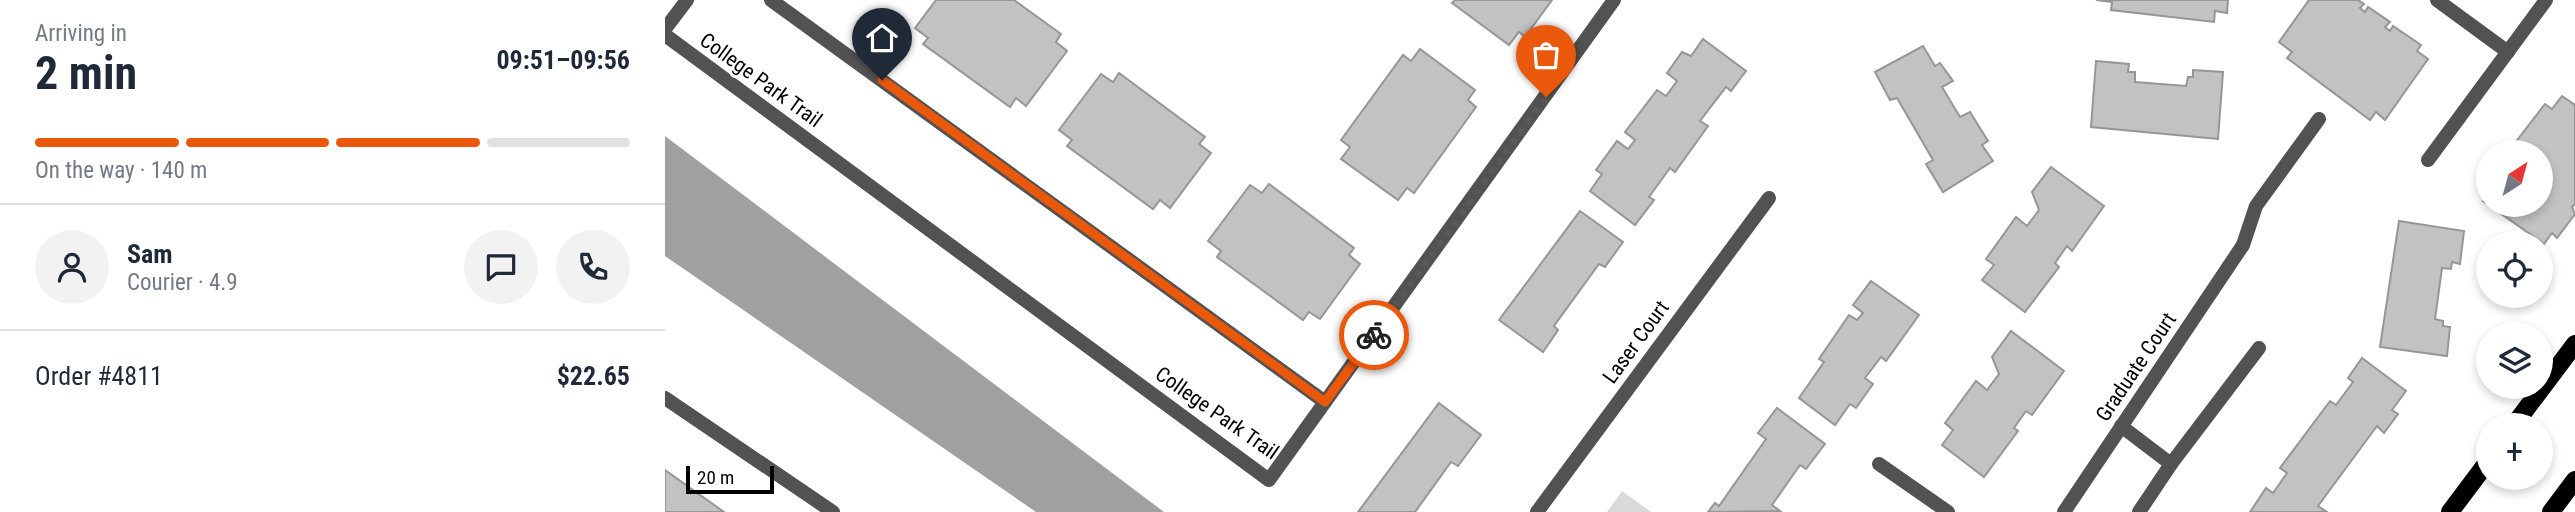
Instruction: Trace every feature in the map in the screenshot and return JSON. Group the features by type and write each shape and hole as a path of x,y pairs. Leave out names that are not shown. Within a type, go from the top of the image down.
{"main road":[{"path":"2523,413 2575,344"},
{"path":"2450,512 2476,477"},
{"path":"2551,512 2575,480"}],"street":[{"path":"665,29 687,0"},
{"path":"771,0 1325,402"},
{"name":"College Park Trail","path":"665,35 1269,480 1614,0"},
{"path":"2437,0 2508,52"},
{"path":"2428,160 2546,0"},
{"name":"Graduate Court","path":"2064,512 2243,245 2256,206 2319,119"},
{"name":"Laser Court","path":"1537,512 1769,198"},
{"path":"2139,512 2171,464 2259,348"},
{"path":"665,398 833,512"},
{"path":"2121,426 2171,464"},
{"path":"1879,464 1948,512"}],"shaded area":[{"path":"665,136 1164,512 1036,512 665,256"},
{"path":"1622,491 1651,512 1607,512"}],"building":[{"path":"936,0 1014,0 1061,34 1056,42 1067,51 1026,106 1016,98 1010,107 923,44 928,38 915,28"},
{"path":"1455,0 1552,0 1525,37 1519,32 1509,45 1452,3"},
{"path":"2096,0 2228,0 2227,13 2215,11 2214,22 2111,10 2112,2"},
{"path":"2309,0 2358,0 2364,4 2360,8 2365,12 2368,7 2390,22 2385,27 2390,31 2393,26 2421,45 2417,51 2428,59 2385,120 2376,112 2370,120 2287,58 2292,52 2279,42"},
{"path":"1703,39 1746,71 1731,91 1726,87 1700,121 1708,126 1675,172 1670,168 1649,197 1654,200 1635,225 1590,191 1602,174 1596,170 1617,141 1628,149 1635,140 1625,132 1657,90 1666,96 1677,81 1667,73 1682,52 1691,56"},
{"path":"1923,46 1935,66 1940,63 1953,81 1942,87 1960,117 1970,112 1988,141 1982,145 1993,161 1943,192 1926,164 1933,160 1897,98 1890,100 1875,72"},
{"path":"1420,49 1475,90 1468,100 1476,107 1414,193 1407,188 1398,200 1341,159 1350,147 1341,140 1403,55 1411,61"},
{"path":"2096,61 2129,64 2128,72 2135,72 2135,82 2186,86 2188,77 2193,77 2193,70 2223,72 2218,139 2091,127"},
{"path":"1119,73 1205,137 1199,144 1211,153 1170,208 1160,200 1153,209 1067,146 1072,140 1059,130 1101,74 1113,82"},
{"path":"2562,96 2575,105 2575,204 2572,207 2575,214 2557,238 2553,231 2526,231 2506,217 2553,217 2553,140 2517,140 2545,104 2552,109"},
{"path":"2051,167 2104,206 2072,251 2067,246 2055,263 2059,267 2025,312 1982,280 1994,265 1986,259 2016,217 2027,226 2039,210 2032,192"},
{"path":"1269,184 1354,248 1349,255 1360,264 1320,319 1309,312 1303,320 1217,257 1221,251 1208,241 1250,185 1262,193"},
{"path":"1580,211 1623,242 1605,267 1599,264 1554,326 1558,330 1543,352 1499,320"},
{"path":"2399,221 2464,231 2460,264 2452,262 2451,269 2442,268 2435,319 2443,321 2443,326 2450,327 2447,356 2380,347"},
{"path":"1871,281 1919,315 1886,361 1881,357 1865,378 1873,384 1856,408 1850,404 1835,425 1799,398 1824,362 1819,359 1849,315 1857,320 1863,313 1853,305"},
{"path":"2011,331 2064,371 2032,415 2026,411 2014,428 2018,431 1984,477 1942,445 1953,430 1945,423 1976,381 1987,390 1999,374 1992,357"},
{"path":"2362,358 2406,391 2392,410 2398,414 2384,433 2377,426 2318,506 2327,512 2250,512 2266,488 2273,493 2287,473 2280,468 2330,401 2336,405 2353,382 2348,378"},
{"path":"1439,403 1481,435 1458,466 1451,462 1415,512 1358,512"},
{"path":"1777,408 1825,444 1806,469 1800,465 1772,505 1780,511 1708,512 1715,503 1719,506 1766,439 1758,433"},
{"path":"665,470 724,512 665,512"}],"way so far":[{"path":"1374,335 1546,97"}],"route":[{"path":"882,80 1325,402 1374,335"}]}
